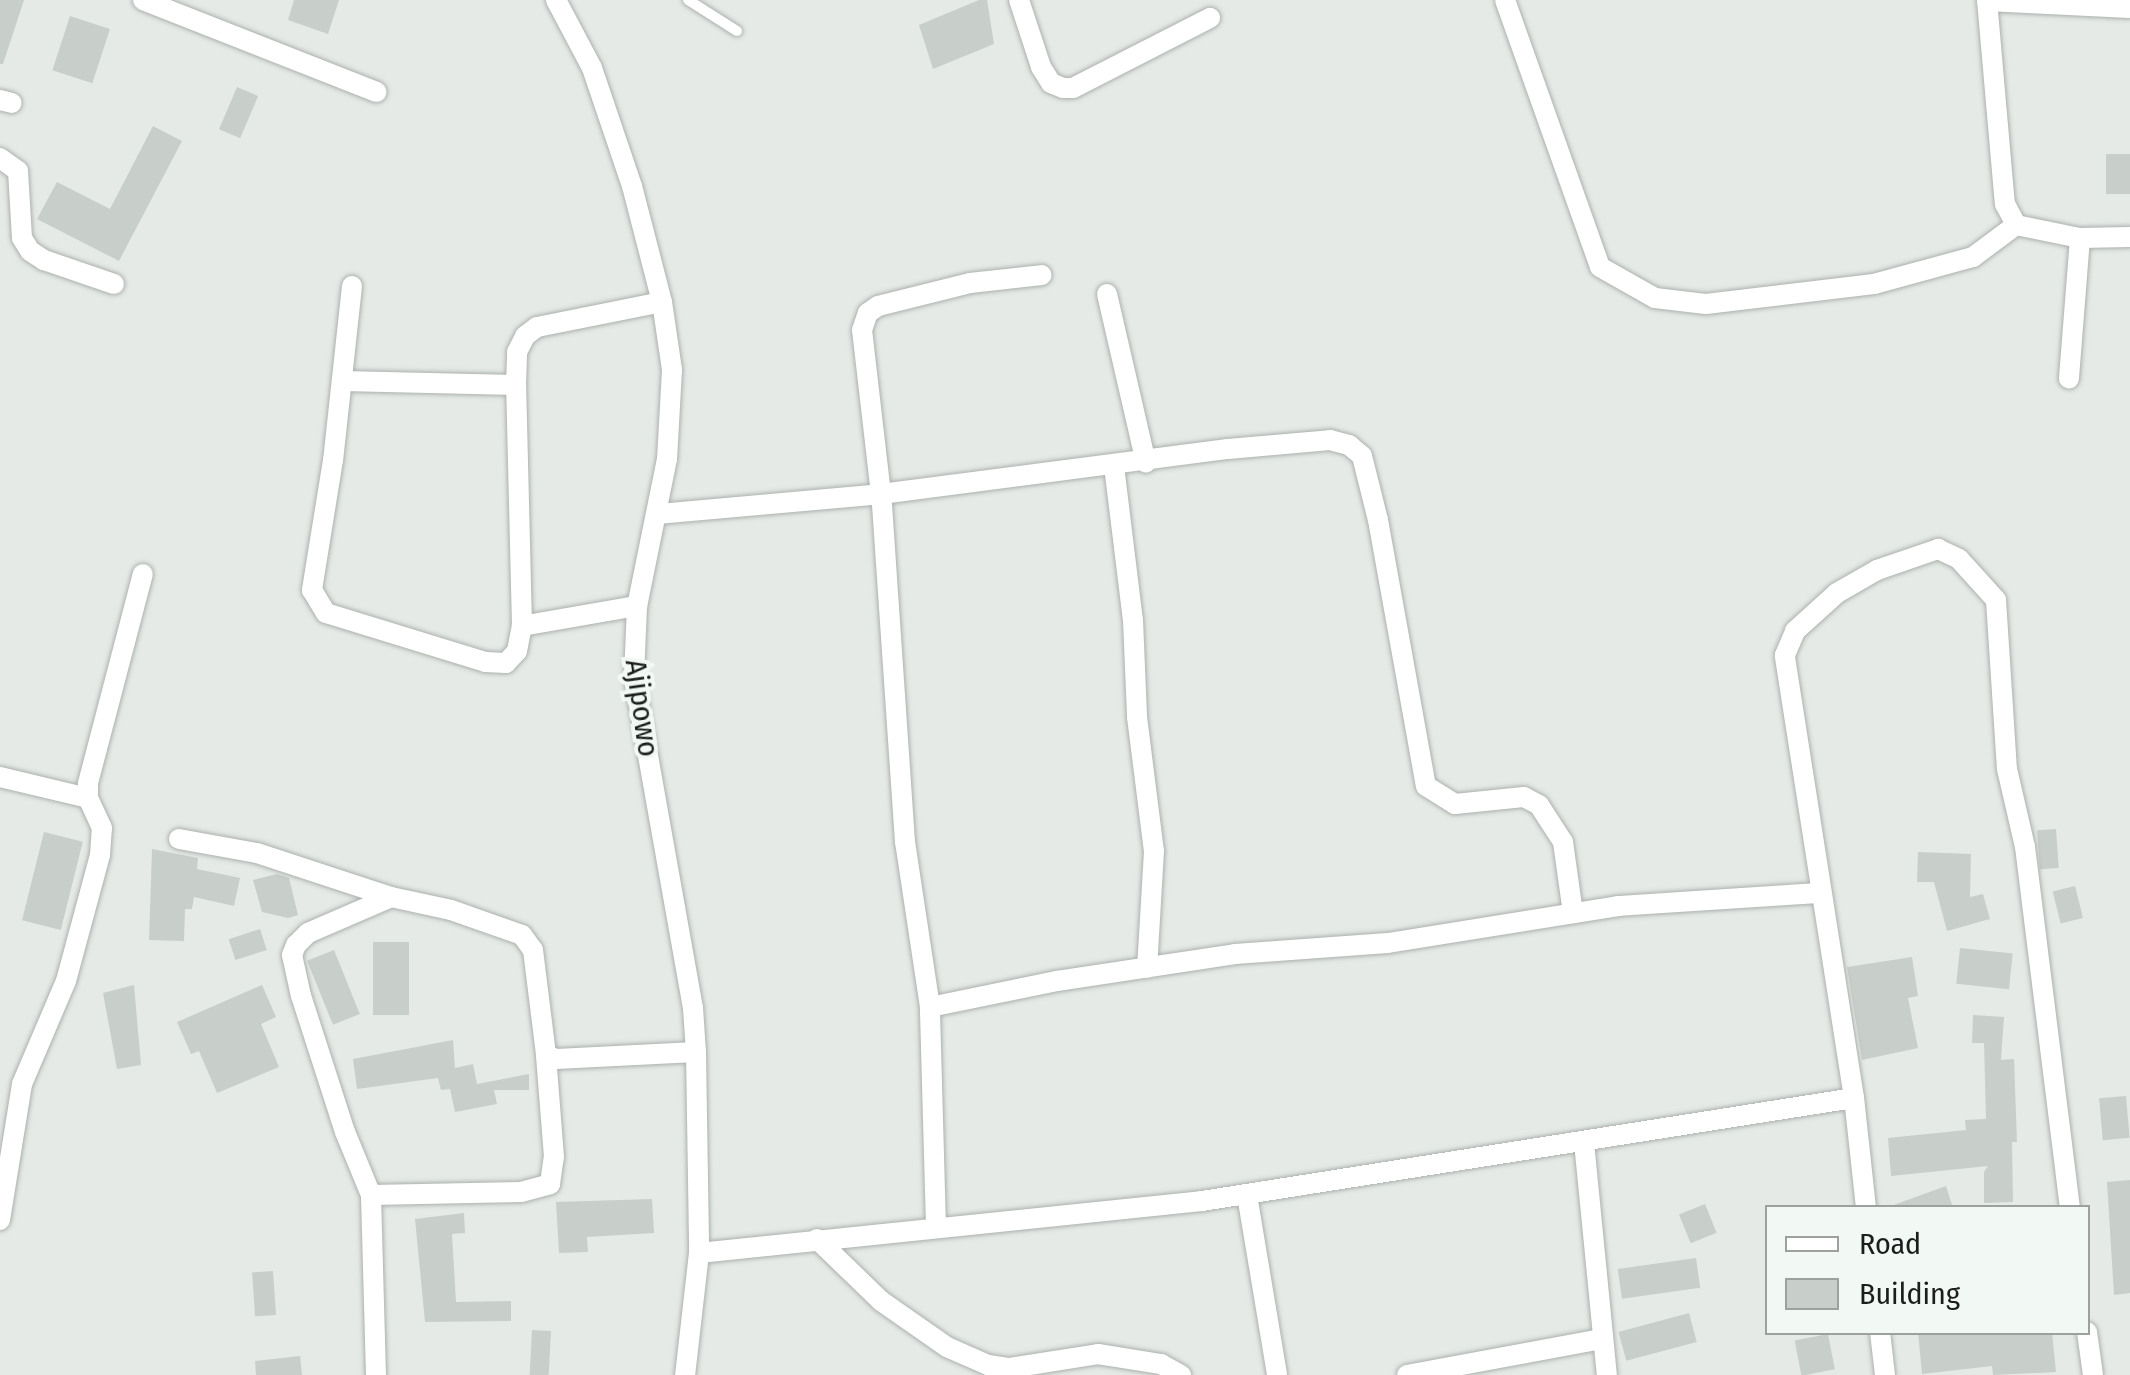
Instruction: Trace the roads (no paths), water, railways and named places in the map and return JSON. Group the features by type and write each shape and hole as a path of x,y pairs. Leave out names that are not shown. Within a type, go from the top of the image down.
{"street":[{"path":"145,0 376,92"},
{"name":"Ajipowo","path":"556,0 592,68 632,186 662,302 672,370 658,514 637,606 634,676 693,1008 699,1252 685,1375"},
{"path":"1018,0 1041,67 1051,83 1062,88 1073,88 1210,18"},
{"path":"1504,0 1600,267 1616,280 1655,298 1706,304 1874,284 1973,257 2016,225 2080,238 2130,238"},
{"path":"2016,225 2006,204 1987,1 2130,8"},
{"path":"0,158 18,170 22,238 30,251 44,260 114,284"},
{"path":"2070,379 2080,238"},
{"path":"936,1227 930,1007 905,842 881,494 862,330 868,313 878,306 970,282 1042,275"},
{"path":"352,286 312,590 317,605 326,613 485,662 506,663 517,651 522,626 517,352 525,336 537,327 662,302"},
{"path":"1107,294 1146,463"},
{"path":"342,381 516,385"},
{"path":"658,514 881,494 1330,440 1348,445 1362,456 1405,655 1426,786 1455,804 1524,797 1539,805 1563,842 1573,912"},
{"path":"1114,466 1134,620 1136,717 1154,851 1146,968"},
{"path":"1866,1205 1854,1098 1785,655 1787,641 1836,594 1915,553 1938,549 1950,554 1988,587 1996,600 2008,769 2025,847 2070,1205"},
{"path":"0,1220 22,1084 66,981 100,856 102,828 88,798 88,783 143,574"},
{"path":"522,626 637,606"},
{"path":"0,777 88,798"},
{"path":"180,839 258,854 391,896 450,910 522,934 532,950 554,1157 550,1184 521,1192 372,1195"},
{"path":"930,1007 1146,968 1299,947 1388,943 1573,912 1820,892"},
{"path":"376,1375 372,1195 344,1132 292,956 308,933 391,896"},
{"path":"546,1055 556,1059 606,1053 696,1052"},
{"path":"699,1252 1247,1195 1854,1098"},
{"path":"1584,1142 1607,1375"},
{"path":"1247,1195 1276,1375"},
{"path":"817,1238 882,1301 947,1347 988,1365 1010,1368 1076,1356 1124,1356 1161,1364 1181,1375"},
{"path":"1880,1335 1885,1375"},
{"path":"2087,1335 2093,1375"},
{"path":"1408,1375 1602,1339"}],"lane":[{"path":"688,0 737,30"}]}
